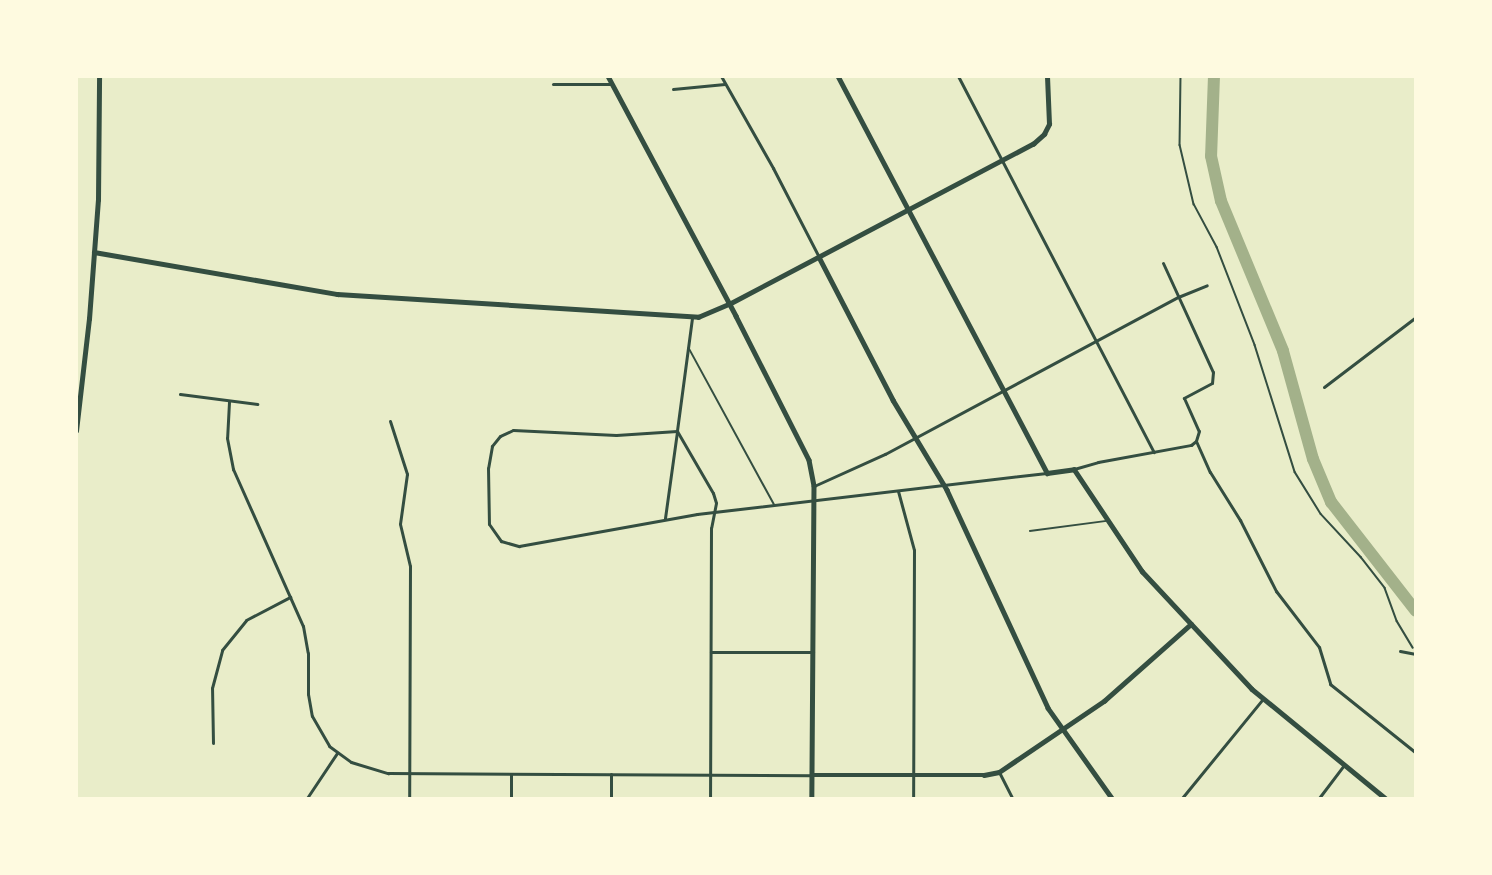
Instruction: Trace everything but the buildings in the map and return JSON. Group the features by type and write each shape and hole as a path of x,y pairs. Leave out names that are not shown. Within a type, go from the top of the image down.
{"street":[{"path":"76,431 98,200 99,76"},
{"path":"608,76 807,454 814,486 812,798"},
{"path":"838,76 1047,473"},
{"path":"958,76 1154,452"},
{"path":"94,252 337,294 692,318 707,315 729,304 1033,144 1046,130 1050,117 1047,76"},
{"path":"721,77 773,168 915,437 944,485 1048,708 1112,798"},
{"path":"553,84 612,84"},
{"path":"673,89 725,84"},
{"path":"677,431 616,435 513,430 500,436 489,453 488,518 492,532 505,543 519,546 664,518 1074,469 1191,445 1196,441 1199,431 1184,398 1212,383 1214,377 1211,365 1163,263"},
{"path":"814,486 915,437 1178,297 1207,285"},
{"path":"1324,387 1416,317"},
{"path":"664,518 692,318"},
{"path":"180,394 257,404"},
{"path":"229,402 227,438 233,470 306,638 312,716 323,738 337,753 363,768 388,773 984,776 999,772 1104,700 1191,624"},
{"path":"390,421 407,474 400,524 410,566 409,798"},
{"path":"677,431 713,493 710,798"},
{"path":"1196,441 1210,472 1240,520 1276,591 1319,647 1330,684 1416,753"},
{"path":"1074,469 1142,572 1262,700 1385,798"},
{"path":"898,491 914,550 913,798"},
{"path":"213,743 212,688 222,650 246,620 290,597"},
{"path":"1400,651 1416,653"},
{"path":"711,652 813,652"},
{"path":"1182,798 1262,700"},
{"path":"307,798 337,753"},
{"path":"1319,798 1344,765"},
{"path":"999,772 1012,798"},
{"path":"511,774 511,798"},
{"path":"611,774 611,798"}],"lane":[{"path":"689,348 728,414 774,505"},
{"path":"1030,531 1107,520"}],"path":[{"path":"1181,76 1180,145 1194,204 1217,247 1255,345 1295,472 1321,514 1361,556 1385,588 1397,621 1416,653"}],"waterway":[{"path":"1214,76 1211,156 1221,201 1283,351 1313,459 1331,502 1416,611"}]}
